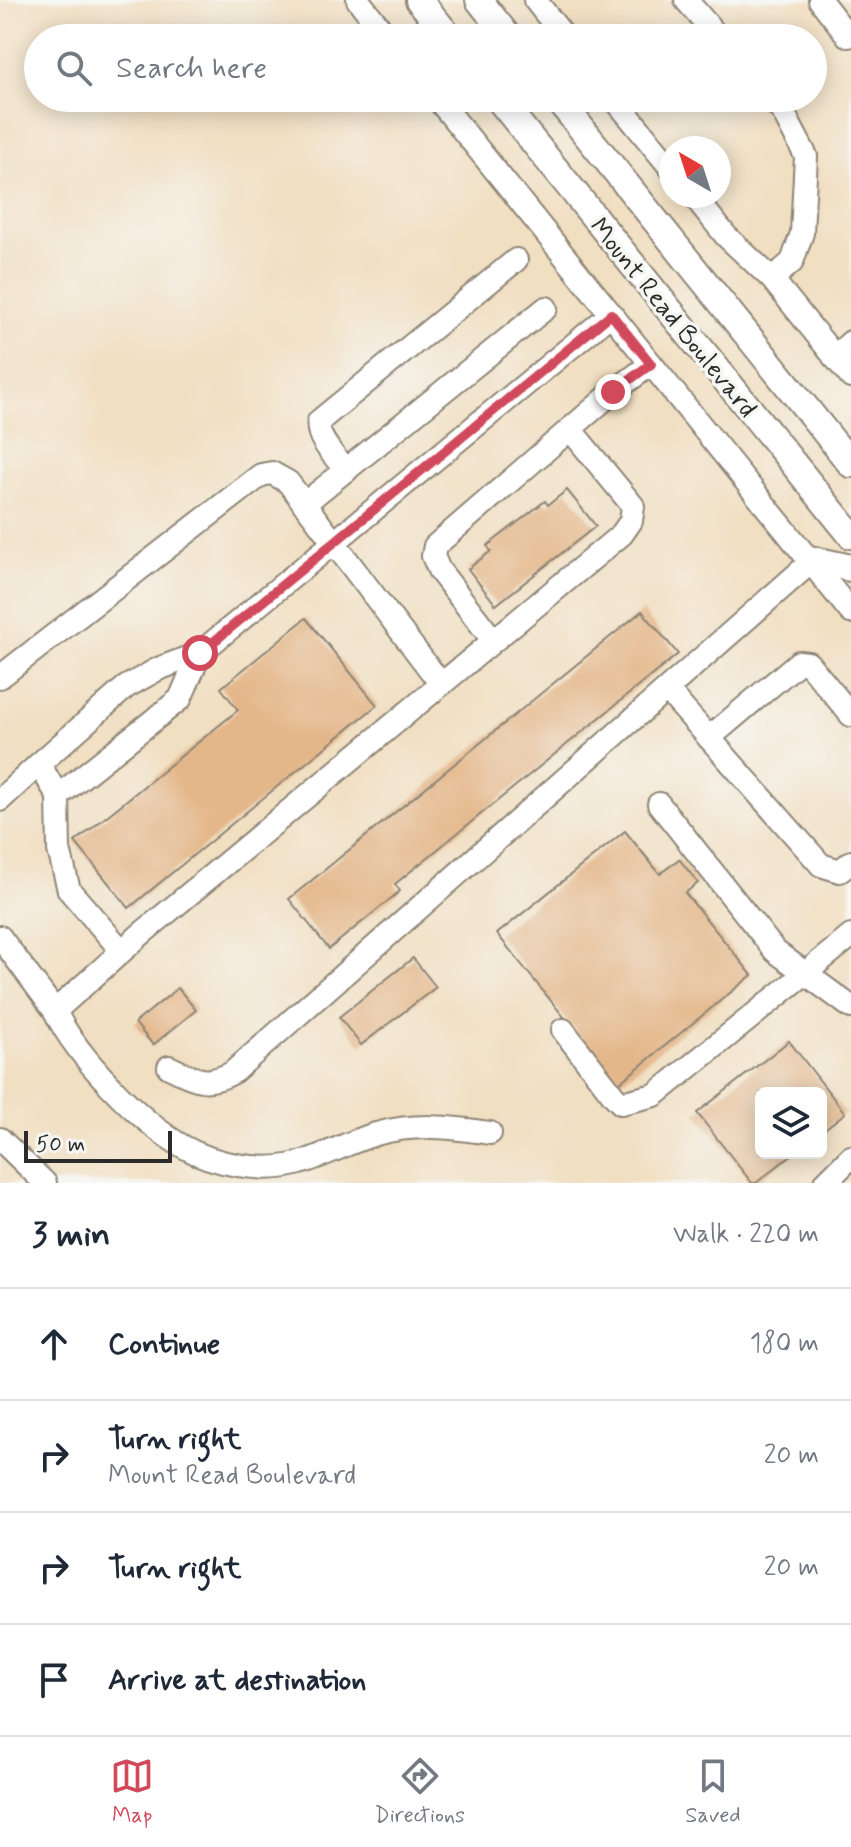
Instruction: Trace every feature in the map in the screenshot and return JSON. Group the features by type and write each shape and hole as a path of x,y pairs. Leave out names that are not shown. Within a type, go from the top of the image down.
{"main road":[{"path":"419,0 439,24"},
{"path":"479,0 498,24"},
{"name":"Mount Read Boulevard","path":"509,112 851,535"},
{"name":"Mount Read Boulevard","path":"568,112 851,464"},
{"path":"810,561 851,568"}],"street":[{"path":"358,0 377,24"},
{"path":"535,0 554,24"},
{"path":"686,0 707,24"},
{"path":"820,0 850,36"},
{"name":"Mount Read Boulevard","path":"448,112 851,612"},
{"path":"625,112 659,153"},
{"path":"772,279 792,262 802,233 806,156 783,112"},
{"path":"704,208 726,236 843,349 851,377"},
{"path":"346,471 319,435 319,421 516,260"},
{"path":"304,504 546,308"},
{"path":"0,800 126,687 158,669 200,653 611,314"},
{"path":"493,640 439,570 433,556 435,546 613,392 651,364"},
{"path":"55,1011 122,951 622,534 631,521 633,506 570,429"},
{"path":"0,677 261,475 272,473 288,482 441,684"},
{"path":"169,1067 201,1082 219,1080 232,1073 810,561"},
{"path":"58,796 180,699 200,653"},
{"path":"709,738 799,662 808,663 851,715"},
{"path":"667,690 821,865 840,871 851,862"},
{"path":"39,764 58,796 59,850 69,890 122,951"},
{"path":"659,804 775,951 851,1007"},
{"path":"563,1030 621,1103 637,1101 655,1095 851,936"},
{"path":"0,937 55,1011 79,1051 139,1113 184,1147 223,1162 259,1167 294,1165 376,1134 437,1125 490,1133"},
{"path":"0,1139 45,1183"},
{"path":"825,1183 851,1157"}],"building":[{"path":"567,490 596,526 496,605 468,569 491,551 487,546 545,501 548,505"},
{"path":"642,611 678,654 395,884 400,891 329,949 289,899"},
{"path":"306,618 377,705 129,908 75,842 238,710 221,688"},
{"path":"625,831 660,874 679,859 698,883 685,893 752,975 618,1084 497,934"},
{"path":"413,958 436,987 361,1045 339,1017"},
{"path":"178,988 196,1010 153,1045 135,1023"},
{"path":"789,1041 825,1087 755,1087 755,1159 786,1159 756,1183 752,1183 697,1113"},
{"path":"827,1090 845,1113 827,1127"}],"route":[{"path":"200,653 611,314 651,364 613,392"}]}
